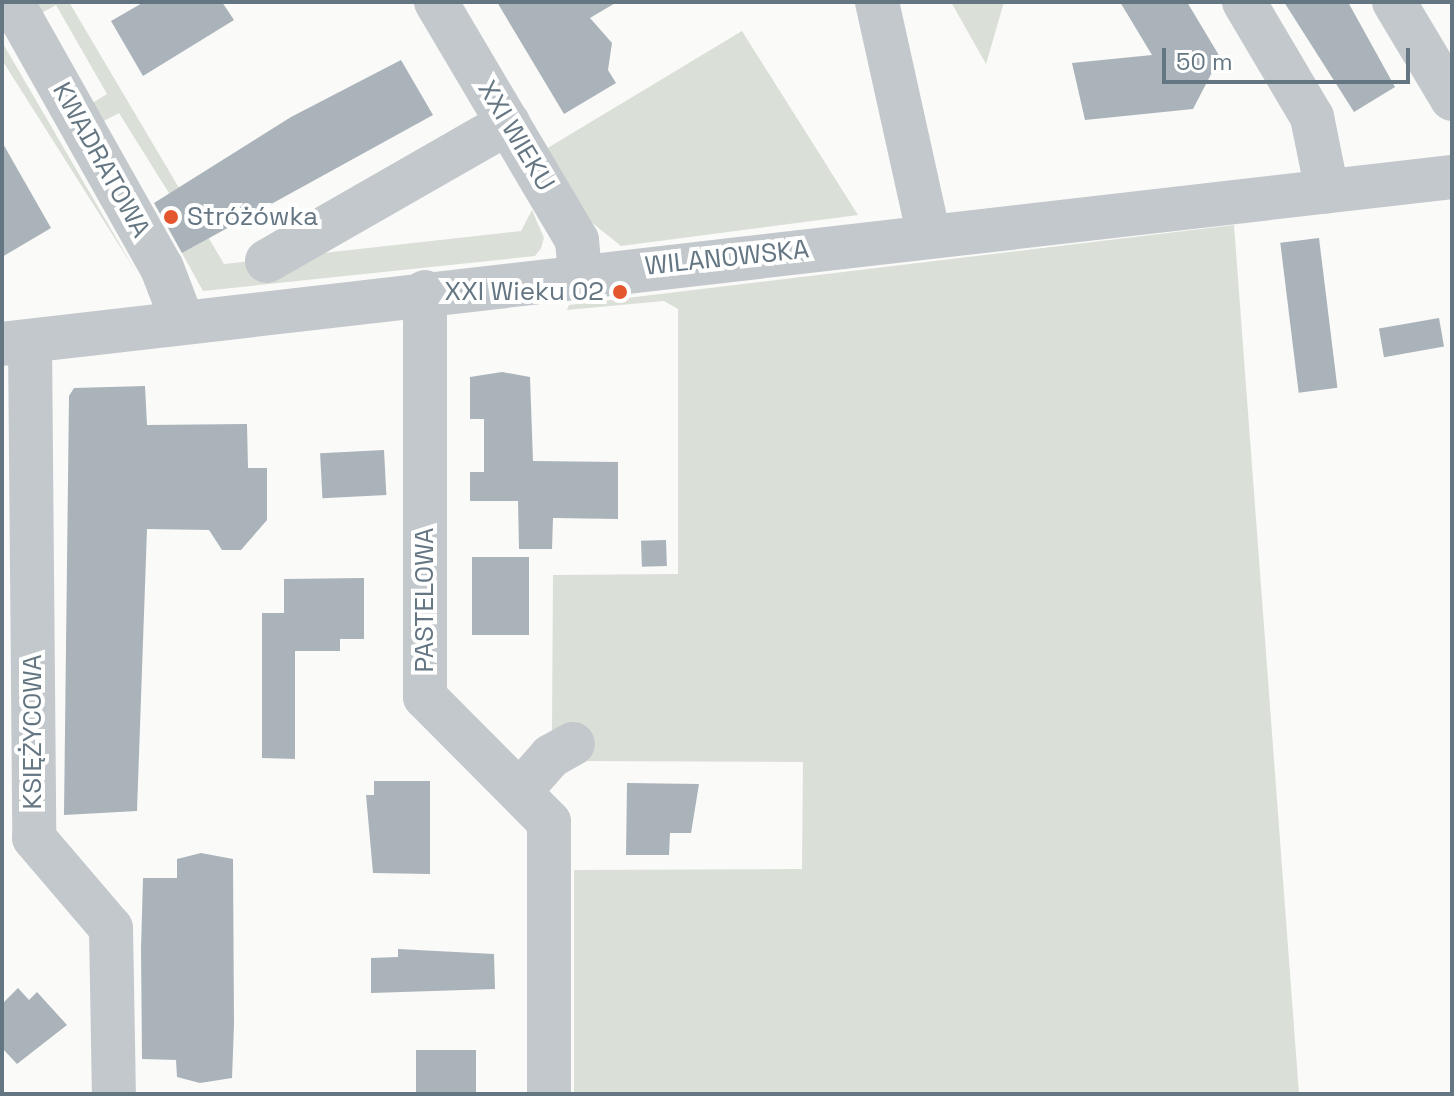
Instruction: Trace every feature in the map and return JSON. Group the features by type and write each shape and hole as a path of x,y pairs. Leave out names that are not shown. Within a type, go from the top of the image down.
{"street":[{"name":"KWADRATOWA","path":"12,2 162,268 182,320"},
{"name":"XXI WIEKU","path":"436,2 577,240 580,275"},
{"path":"877,2 929,236"},
{"path":"1244,2 1312,117 1327,191"},
{"path":"1394,2 1452,99"},
{"path":"267,261 508,123"},
{"name":"WILANOWSKA","path":"16,342 425,292 1452,177"},
{"name":"PASTELOWA","path":"425,292 425,697 436,715 521,790 549,822 549,1094"},
{"name":"KSIĘŻYCOWA","path":"16,342 18,829 111,928 114,1094"},
{"path":"521,790 551,756 573,744"}],"shaded area":[{"path":"24,2 69,2 224,264 521,231 532,210 544,238 541,248 535,256 203,291 182,253 200,243 119,113 96,125 86,107 107,94 56,5 33,18"},
{"path":"951,2 1004,2 986,64"},
{"path":"742,31 858,215 621,246 591,222 546,149"},
{"path":"2,42 129,260 138,275 2,60"},
{"path":"1234,225 1299,1094 574,1094 574,870 802,869 803,762 574,761 575,730 552,730 553,575 678,574 678,309 664,301 567,310 569,305"}],"building":[{"path":"144,2 222,2 234,20 143,76 111,21"},
{"path":"497,2 617,2 590,18 612,43 608,70 616,83 564,114"},
{"path":"1120,2 1187,2 1220,57 1193,109 1085,120 1072,63 1152,55"},
{"path":"1284,2 1348,2 1395,87 1354,112"},
{"path":"401,60 433,115 182,253 154,203 291,117"},
{"path":"2,142 51,228 2,257"},
{"path":"1319,238 1337,388 1299,393 1280,243"},
{"path":"1439,318 1444,347 1384,357 1379,329"},
{"path":"502,372 530,377 533,461 618,462 618,519 553,518 552,549 519,549 518,501 470,501 470,472 484,472 484,419 470,419 470,377"},
{"path":"145,386 147,425 247,424 248,468 267,468 267,520 241,550 222,550 209,530 147,529 137,811 64,815 69,396 74,388"},
{"path":"384,450 386,495 322,498 320,453"},
{"path":"666,540 667,566 642,567 641,541"},
{"path":"472,557 529,557 529,635 472,635"},
{"path":"364,578 364,639 340,639 340,651 295,651 295,759 262,758 262,613 284,613 284,579"},
{"path":"374,781 430,781 430,874 373,873 366,795 374,795"},
{"path":"627,783 699,784 691,833 670,833 669,855 626,855"},
{"path":"201,853 233,859 234,1025 232,1078 200,1083 177,1077 176,1060 142,1059 141,949 143,878 177,878 177,859"},
{"path":"398,949 494,954 495,989 371,993 371,958 398,957"},
{"path":"18,988 29,1000 37,992 67,1025 17,1064 2,1048 2,1004"},
{"path":"416,1050 476,1050 476,1094 416,1094"}],"place":[{"name":"Stróżówka","path":"171,217"},
{"name":"XXI Wieku 02","path":"620,292"}]}
